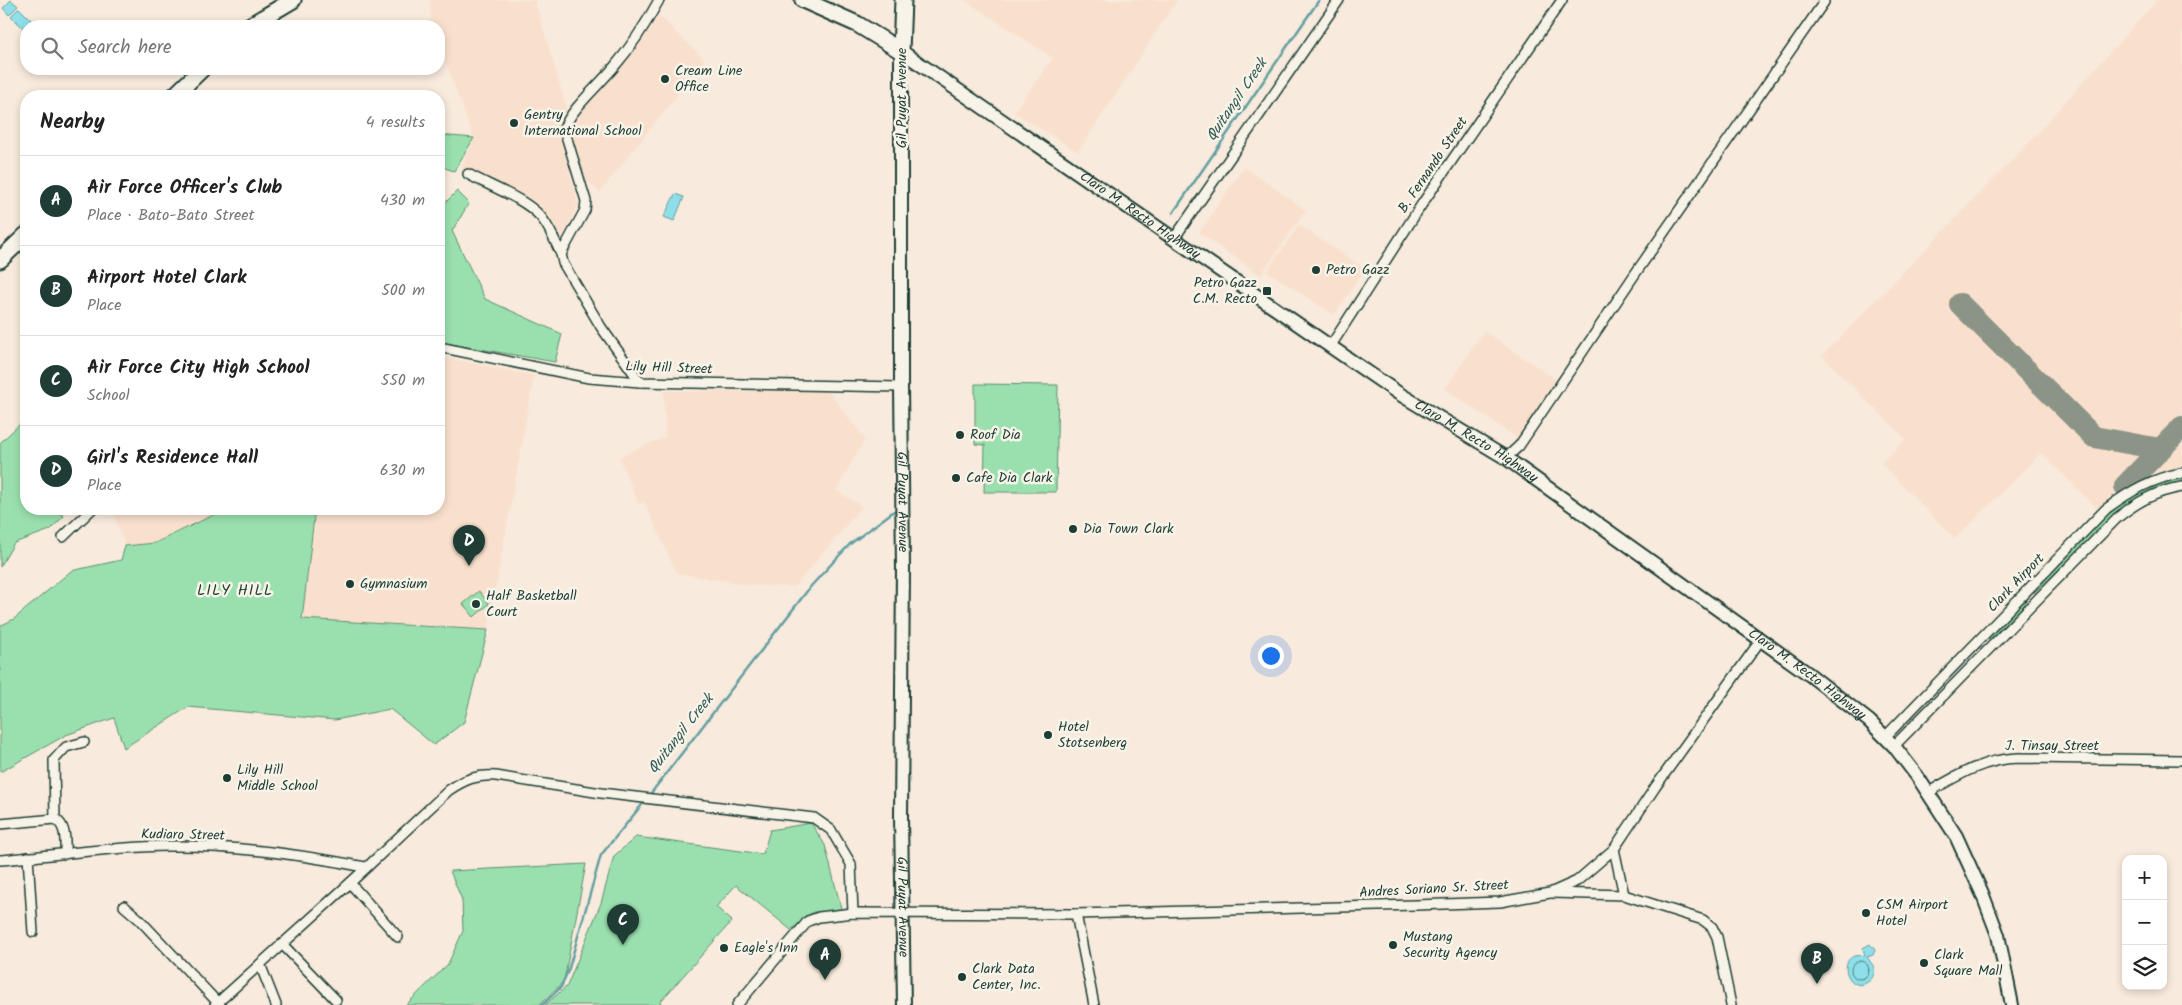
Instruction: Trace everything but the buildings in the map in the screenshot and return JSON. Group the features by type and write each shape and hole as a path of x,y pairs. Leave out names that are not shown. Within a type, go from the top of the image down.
{"main road":[{"name":"Claro M. Recto Highway","path":"803,0 857,24 902,51 1173,240 1398,393 1506,458 1831,690 1869,721 1890,742 1929,792 1956,836 1991,915 2004,958 2012,1005"},
{"name":"Gil Puyat Avenue","path":"903,0 901,915 904,1005"},
{"path":"258,20 288,1"},
{"path":"180,90 196,75"},
{"path":"0,260 20,241"}],"street":[{"path":"561,254 585,210 586,201 566,141 564,129 566,121 638,37 659,0"},
{"path":"1173,240 1340,0"},
{"name":"B. Fernando Street","path":"1330,347 1422,204 1562,0"},
{"path":"1506,458 1519,446 1824,2 1823,0"},
{"path":"468,174 528,206 540,216 561,254 563,263 601,326 640,382"},
{"name":"Lily Hill Street","path":"445,348 589,378 640,382 901,387"},
{"name":"Clark Airport","path":"1890,742 2026,593 2114,504 2134,489 2149,482 2182,473"},
{"name":"Clark Airport","path":"1890,742 2035,602 2111,524 2130,508 2156,493 2182,487"},
{"path":"62,537 86,515"},
{"path":"2026,593 2035,602"},
{"name":"Andres Soriano Sr. Street","path":"737,1005 808,921 819,917 853,913 901,915 1076,914 1500,902 1550,893 1577,881 1614,849 1656,786 1760,641"},
{"path":"56,819 54,760 66,747 84,742"},
{"name":"J. Tinsay Street","path":"1929,792 1966,771 2002,759 2182,760"},
{"path":"124,906 218,1004 448,790 466,779 488,775 643,798 814,818 821,821 831,830 851,864 853,913"},
{"path":"0,824 56,819 62,824 64,830 65,854"},
{"name":"Kudiaro Street","path":"0,860 168,846 204,847 314,857 365,867"},
{"path":"1614,849 1624,895"},
{"path":"28,857 33,932"},
{"path":"350,883 398,937"},
{"path":"1550,893 1624,895 1703,920 1712,927 1717,937 1731,1005"},
{"path":"1076,914 1094,1005"},
{"path":"282,944 336,1000"},
{"path":"260,964 276,1005"}],"shaded area":[{"name":"Gentry International School","path":"430,0 535,0 566,106 559,129 578,205 562,238 558,239 552,220 543,211 461,168 474,139 445,60 445,20 431,20"},
{"path":"965,0 1177,0 1078,152 1014,112 1053,58"},
{"path":"2157,0 2182,0 2182,467 2149,474 2125,486 2097,508 2041,453 1955,539 1881,463 1906,439 1822,356 2021,151"},
{"path":"659,16 705,60 600,192 587,181 571,145 568,127"},
{"path":"1244,167 1306,210 1261,275 1199,233"},
{"name":"Petro Gazz","path":"1299,225 1365,269 1334,315 1267,271"},
{"path":"1484,331 1558,381 1519,439 1445,389"},
{"path":"445,357 534,376 488,630 302,619 315,515 445,515"},
{"path":"664,391 828,391 865,439 836,490 862,507 794,587 750,585 677,573 644,502 639,504 619,457 665,437"},
{"path":"114,515 213,515 155,543 125,546"}],"green space":[{"path":"445,136 474,138 454,171 445,168"},
{"path":"457,191 469,203 452,231 485,299 562,334 555,362 445,343 445,203"},
{"path":"975,384 1058,385 1056,492 984,492 985,445 975,444"},
{"path":"20,424 20,515 64,516 50,530 14,543 0,567 0,443"},
{"path":"2182,478 2182,482 2161,486 2125,505 2034,593 2034,589 2083,538 2119,506 2159,484"},
{"path":"213,515 314,515 302,619 488,630 464,722 434,745 390,709 335,720 188,707 124,748 114,718 66,735 0,772 0,626 14,619 71,571 121,560 125,546 155,543"},
{"name":"Half Basketball Court","path":"479,591 489,604 474,617 463,604"},
{"path":"2023,600 2026,600 2026,603 1990,639 1987,637"},
{"path":"811,823 825,845 842,912 813,912 791,930 736,885 716,907 732,921 660,1002 662,1005 545,1005 567,986 601,903 614,856 636,837 763,854 770,830"},
{"path":"586,864 564,981 539,1005 406,1005 448,964 463,931 462,900 450,871"}],"water":[{"path":"11,0 18,6 9,15 3,8"},
{"path":"19,8 31,20 20,20 20,25 11,16"},
{"path":"675,194 684,197 674,221 664,217"},
{"path":"1870,944 1875,950 1873,955 1867,957 1874,967 1874,974 1869,981 1861,985 1850,979 1846,966 1849,960 1855,956 1865,956 1863,948"}],"waterway":[{"name":"Quitangil Creek","path":"1173,213 1319,0"},
{"name":"Quitangil Creek","path":"648,797 811,586 850,544 894,511"},
{"name":"Quitangil Creek","path":"542,1005 561,987 569,968 601,855 645,801"}],"taxiway":[{"path":"1960,304 2094,437 2160,449"},
{"path":"2125,486 2182,427"}],"place":[{"name":"Cream Line Office","path":"665,79"},
{"name":"Gentry International School","path":"514,123"},
{"name":"Petro Gazz","path":"1316,270"},
{"name":"Petro Gazz C.M. Recto","path":"1267,291"},
{"name":"Roof Dia","path":"960,435"},
{"name":"Cafe Dia Clark","path":"956,478"},
{"name":"Dia Town Clark","path":"1073,529"},
{"name":"Girl's Residence Hall","path":"469,566"},
{"name":"Gymnasium","path":"350,584"},
{"name":"Half Basketball Court","path":"476,604"},
{"name":"Hotel Stotsenberg","path":"1048,735"},
{"name":"Lily Hill Middle School","path":"227,778"},
{"name":"CSM Airport Hotel","path":"1866,913"},
{"name":"Air Force City High School","path":"623,945"},
{"name":"Mustang Security Agency","path":"1393,945"},
{"name":"Eagle's Inn","path":"724,948"},
{"name":"Clark Square Mall","path":"1924,963"},
{"name":"Clark Data Center, Inc.","path":"962,977"},
{"name":"Air Force Officer's Club","path":"825,980"},
{"name":"Airport Hotel Clark","path":"1817,984"}],"district":[{"name":"LILY HILL","path":"235,591"}]}
